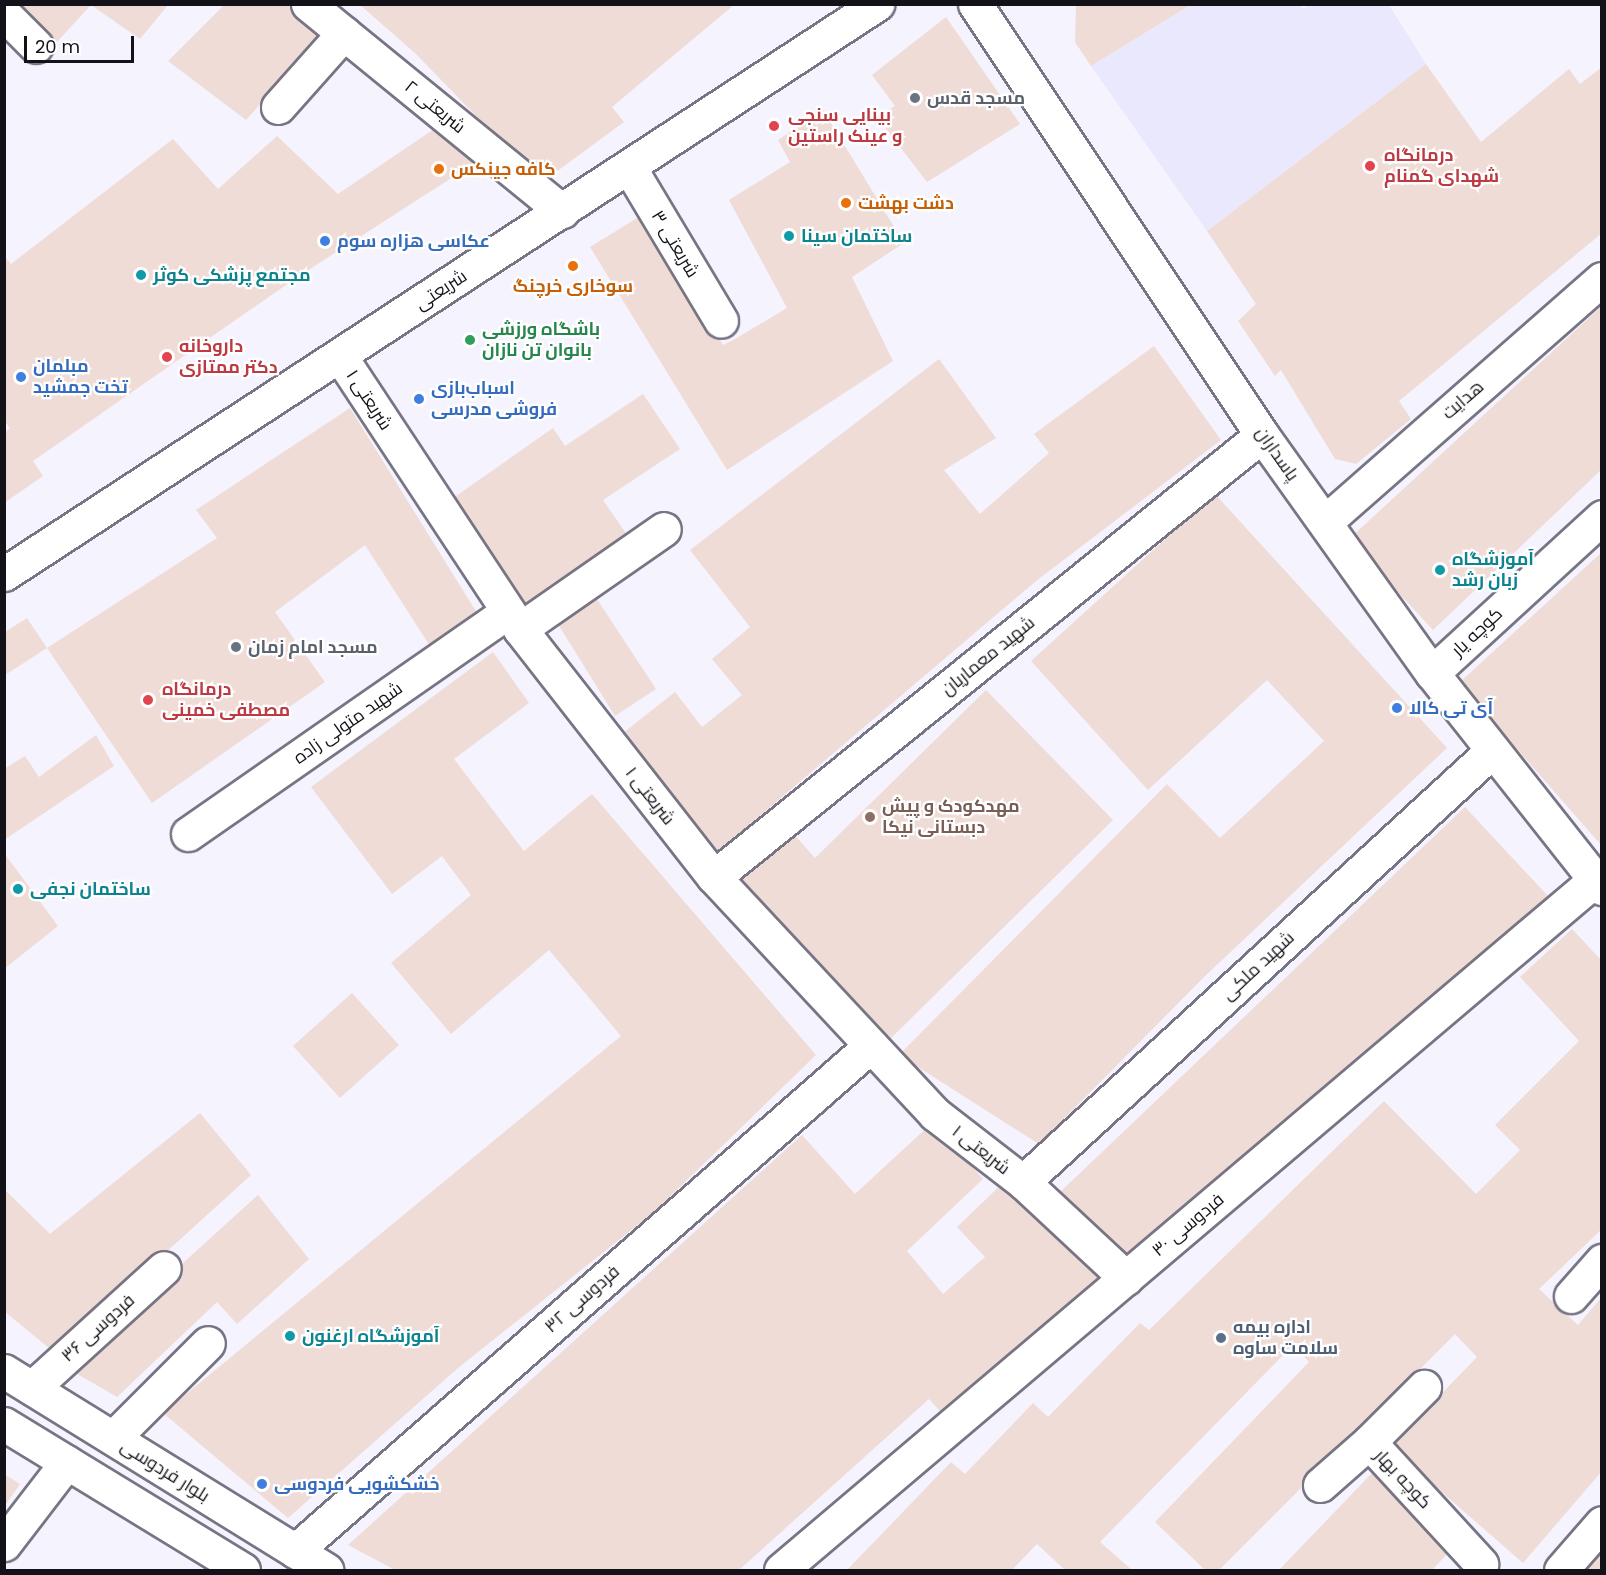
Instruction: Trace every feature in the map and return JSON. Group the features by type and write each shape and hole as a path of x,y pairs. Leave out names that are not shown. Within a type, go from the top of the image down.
{"street":[{"name":"شریعتی ۲","path":"308,4 562,211"},
{"name":"شریعتی","path":"4,574 877,4"},
{"name":"پاسداران","path":"975,4 1262,435 1432,673 1598,884"},
{"path":"4,14 36,46"},
{"path":"278,107 344,33"},
{"name":"شریعتی ۳","path":"629,166 721,321"},
{"name":"هدایت","path":"1324,522 1602,279"},
{"name":"شریعتی ۱","path":"340,356 514,620 714,877 869,1047 934,1114 1023,1182 1126,1278"},
{"name":"شهید معماریان","path":"714,877 1262,435"},
{"name":"کوچه یار","path":"1432,673 1602,517"},
{"name":"شهید متولی زاده","path":"188,834 514,620 664,529"},
{"name":"شهید ملکی","path":"1023,1182 1493,750"},
{"name":"فردوسی ۳۰","path":"781,1570 1598,884"},
{"name":"فردوسی ۳۲","path":"295,1551 869,1047"},
{"path":"1571,1296 1602,1261"},
{"name":"فردوسی ۳۶","path":"32,1388 164,1268"},
{"path":"113,1438 208,1344"},
{"name":"بلوار فردوسی","path":"4,1371 326,1570"},
{"path":"1369,1442 1424,1387"},
{"path":"4,1424 243,1570"},
{"name":"کوچه بهار","path":"1320,1485 1369,1442 1481,1568"},
{"path":"4,1544 67,1462"},
{"path":"1561,1570 1602,1523"}],"shaded area":[{"path":"1192,4 1298,4 1303,9 1310,5 1389,5 1426,64 1207,231 1091,66"}],"building":[{"path":"14,4 168,5 140,39 91,5 55,44"},
{"path":"359,4 735,4 612,107 624,122 541,183 416,54"},
{"path":"1076,4 1192,4 1091,66 1075,42"},
{"path":"224,5 308,5 332,24 246,120 168,61"},
{"name":"مسجد قدس","path":"946,17 1020,124 927,182 877,117 895,106 872,75"},
{"path":"1426,64 1481,142 1569,69 1580,84 1602,67 1602,233 1399,401 1411,419 1356,464 1335,459 1281,370 1275,376 1238,321 1256,304 1207,231"},
{"path":"823,110 904,243 852,277 893,361 727,470 590,247 642,215 723,345 735,339 787,308 729,200 790,162 778,140"},
{"path":"446,121 484,157 296,278 33,461 43,476 4,503 4,433 10,428 4,420 4,256 11,264 173,139 218,189 277,136 338,194"},
{"path":"1602,306 1602,469 1433,630 1349,539"},
{"path":"1154,346 1221,440 1036,581 709,859 613,741 675,692 702,727 742,695 712,659 750,627 690,550 939,359 996,438 944,470 980,514 1049,453 1034,434"},
{"path":"643,394 680,449 603,500 630,539 526,612 449,501 553,428 565,446"},
{"path":"350,408 477,613 430,646 365,545 275,612 325,682 152,803 47,648 217,538 196,510"},
{"path":"1215,494 1447,748 1204,977 1039,1144 899,1055 1167,784 1220,838 1324,741 1267,680 1148,790 1031,661"},
{"path":"1602,552 1602,846 1459,683"},
{"path":"591,590 656,689 615,716 553,616"},
{"path":"27,618 47,648 5,675 5,632"},
{"path":"493,652 529,703 454,759 524,851 592,794 816,1055 654,1212 458,1368 288,1518 163,1413 621,1036 549,950 451,1034 391,963 471,895 442,856 392,894 311,787"},
{"path":"986,690 1113,820 889,1040 736,882 791,831 815,858"},
{"path":"96,735 114,766 4,840 4,769 25,756 39,777"},
{"path":"1465,807 1548,896 1144,1278 1059,1193"},
{"name":"ساختمان نجفی","path":"4,853 58,926 4,969"},
{"path":"1572,929 1602,961 1602,1229 1539,1289 1578,1325 1602,1297 1602,1471 1523,1563 1390,1447 1477,1357 1455,1334 1219,1570 1205,1570 1155,1522 1309,1362 1293,1345 1100,1542 1132,1570 1065,1570 1037,1544 1012,1570 847,1570 951,1462 965,1474 1033,1403 1048,1417 1140,1323 1149,1330 1384,1101 1476,1194 1520,1150 1495,1125 1579,1041 1520,977"},
{"path":"352,993 399,1045 340,1098 293,1046"},
{"path":"200,1113 251,1175 55,1353 4,1311 4,1189 50,1234"},
{"path":"932,1123 983,1179 907,1251 943,1294 985,1257 957,1227 1006,1180 1111,1291 956,1429 929,1399 739,1570 395,1570 348,1545 802,1135 855,1194"},
{"path":"258,1195 309,1259 237,1324 217,1302 117,1397 67,1368"},
{"path":"1373,1472 1453,1548 1432,1570 1279,1570"},
{"path":"4,1474 20,1484 4,1507"},
{"path":"1602,1548 1602,1570 1584,1570"}],"place":[{"name":"مسجد قدس","path":"915,98"},
{"name":"بینایی سنجی و عینک راستین","path":"774,126"},
{"name":"درمانگاه شهدای گمنام","path":"1370,166"},
{"name":"کافه جینکس","path":"439,169"},
{"name":"دشت بهشت","path":"846,203"},
{"name":"ساختمان سینا","path":"789,236"},
{"name":"عکاسی هزاره سوم","path":"325,241"},
{"name":"سوخاری خرچنگ","path":"573,266"},
{"name":"مجتمع پزشکی کوثر","path":"141,275"},
{"name":"باشگاه ورزشی بانوان تن نازان","path":"470,340"},
{"name":"داروخانه دکتر ممتازی","path":"167,357"},
{"name":"مبلمان تخت جمشید","path":"21,377"},
{"name":"اسباب‌بازی فروشی مدرسی","path":"419,399"},
{"name":"آموزشگاه زبان رشد","path":"1440,570"},
{"name":"مسجد امام زمان","path":"236,647"},
{"name":"درمانگاه مصطفی خمینی","path":"148,700"},
{"name":"آی تی کالا","path":"1397,708"},
{"name":"مهدکودک و پیش دبستانی نیکا","path":"870,817"},
{"name":"ساختمان نجفی","path":"18,889"},
{"name":"آموزشگاه ارغنون","path":"290,1336"},
{"name":"اداره بیمه سلامت ساوه","path":"1221,1338"},
{"name":"خشکشویی فردوسی","path":"262,1484"}]}
